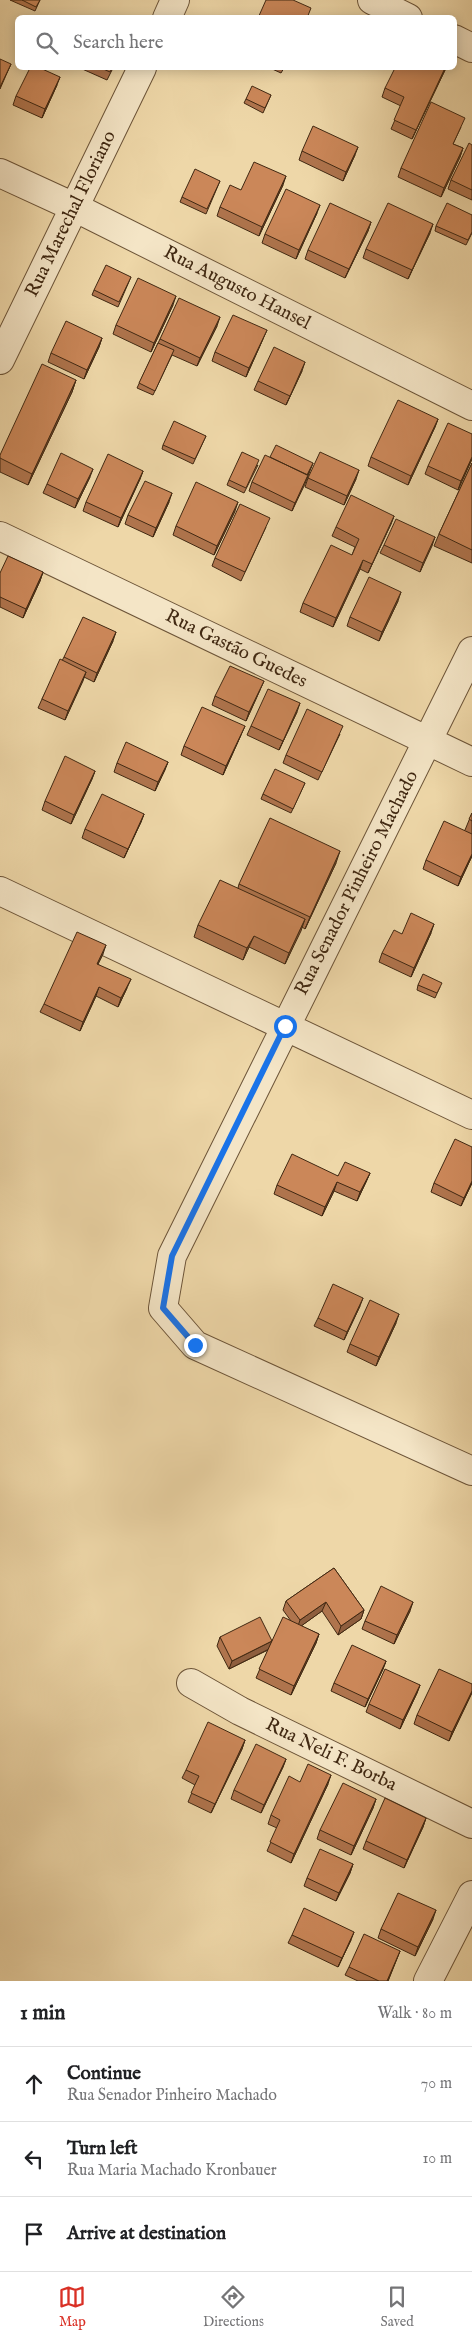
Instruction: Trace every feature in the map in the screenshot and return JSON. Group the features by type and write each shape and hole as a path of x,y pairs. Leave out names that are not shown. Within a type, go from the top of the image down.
{"street":[{"path":"168,15 175,0"},
{"path":"372,0 402,15"},
{"path":"457,40 472,48"},
{"name":"Rua Marechal Floriano","path":"0,360 141,70"},
{"name":"Rua Augusto Hansel","path":"0,173 74,207 472,406"},
{"name":"Rua Gastão Guedes","path":"0,536 472,762"},
{"name":"Rua Senador Pinheiro Machado","path":"472,651 429,742 285,1026 172,1256 163,1308 195,1345 472,1471"},
{"path":"0,891 472,1115"},
{"name":"Rua Neli F. Borba","path":"191,1683 240,1711 472,1824"},
{"path":"428,1981 472,1895"}],"building":[{"path":"22,0 40,0 36,7"},
{"path":"266,0 293,0 311,8 308,15 259,15"},
{"path":"0,59 11,64 0,87"},
{"path":"29,70 44,70 60,77 45,109 16,96"},
{"path":"394,70 444,70 416,130 394,120 404,97 385,88"},
{"path":"252,86 271,95 265,108 246,99"},
{"path":"431,102 465,118 453,144 463,148 444,188 401,168"},
{"path":"313,126 358,147 346,172 302,151"},
{"path":"469,143 472,145 472,190 451,180"},
{"path":"254,162 286,176 262,227 220,207 230,185 241,190"},
{"path":"195,169 220,181 207,209 182,197"},
{"path":"286,189 320,205 299,250 265,234"},
{"path":"330,203 371,222 349,269 308,250"},
{"path":"388,203 433,224 412,270 366,249"},
{"path":"447,203 472,215 472,232 468,240 436,226"},
{"path":"106,265 131,277 119,302 94,290"},
{"path":"138,278 176,296 154,343 116,325"},
{"path":"179,298 220,317 200,358 160,339"},
{"path":"233,315 267,330 249,368 215,352"},
{"path":"66,321 102,338 87,370 51,353"},
{"path":"158,343 174,350 155,391 139,383"},
{"path":"274,347 305,362 290,396 258,381"},
{"path":"42,364 76,380 32,474 0,458 0,455"},
{"path":"398,400 438,419 411,476 371,457"},
{"path":"174,421 206,436 195,459 163,445"},
{"path":"448,423 472,434 472,457 461,481 428,466"},
{"path":"276,445 313,463 307,475 270,457"},
{"path":"242,452 259,460 246,488 229,480"},
{"path":"320,452 359,470 347,496 308,478"},
{"path":"61,453 93,469 78,499 47,484"},
{"path":"108,454 143,471 121,518 86,502"},
{"path":"265,455 308,475 295,503 252,482"},
{"path":"472,463 472,550 439,534"},
{"path":"145,481 172,493 156,528 128,515"},
{"path":"196,482 238,502 217,546 176,526"},
{"path":"351,495 394,516 372,564 363,560 336,618 303,603 331,545 352,555 359,539 336,527"},
{"path":"240,504 270,518 245,572 215,558"},
{"path":"396,519 435,537 423,563 384,545"},
{"path":"8,556 43,572 26,609 0,597 0,573"},
{"path":"369,577 401,592 382,632 350,617"},
{"path":"83,617 116,632 97,673 64,657"},
{"path":"60,659 86,672 68,711 42,699"},
{"path":"230,666 264,681 249,712 215,696"},
{"path":"268,689 300,703 283,741 251,726"},
{"path":"202,707 245,726 226,766 184,746"},
{"path":"307,709 343,726 322,772 286,755"},
{"path":"126,742 168,762 158,782 117,763"},
{"path":"65,756 95,771 74,815 45,801"},
{"path":"275,769 305,783 293,809 263,794"},
{"path":"102,794 144,814 128,849 85,829"},
{"path":"270,818 340,851 310,917 239,884"},
{"path":"444,821 472,834 472,854 461,877 426,860"},
{"path":"220,880 305,919 289,953 254,936 247,948 198,925"},
{"path":"411,913 434,924 414,968 382,953 394,930 402,934"},
{"path":"77,932 106,945 97,964 131,979 121,998 99,987 83,1022 44,1004"},
{"path":"423,974 442,983 437,993 418,985"},
{"path":"455,1139 472,1147 472,1181 464,1198 434,1183"},
{"path":"292,1154 338,1176 345,1162 370,1173 360,1192 337,1182 325,1207 277,1185"},
{"path":"333,1284 363,1298 347,1332 318,1318"},
{"path":"370,1300 399,1314 379,1357 350,1344"},
{"path":"334,1568 364,1610 341,1626 326,1602 300,1620 286,1601"},
{"path":"381,1586 413,1602 397,1635 365,1621"},
{"path":"260,1617 272,1641 232,1661 220,1637"},
{"path":"283,1617 319,1634 294,1686 259,1669"},
{"path":"352,1645 386,1661 368,1699 334,1683"},
{"path":"385,1669 420,1685 403,1720 369,1704"},
{"path":"439,1669 472,1684 472,1691 452,1732 417,1715"},
{"path":"208,1722 245,1740 215,1804 191,1793 199,1776 186,1770"},
{"path":"256,1744 286,1759 264,1805 234,1790"},
{"path":"308,1764 331,1775 294,1854 270,1842 280,1820 271,1815 289,1776 300,1782"},
{"path":"343,1783 376,1799 354,1846 320,1830"},
{"path":"385,1798 426,1818 407,1860 366,1841"},
{"path":"320,1849 353,1864 339,1893 307,1878"},
{"path":"398,1893 436,1910 418,1947 381,1929"},
{"path":"304,1908 354,1932 342,1958 292,1935"},
{"path":"364,1934 400,1951 387,1981 379,1981 349,1967"}],"route":[{"path":"195,1345 163,1308 172,1256 285,1026"}]}
